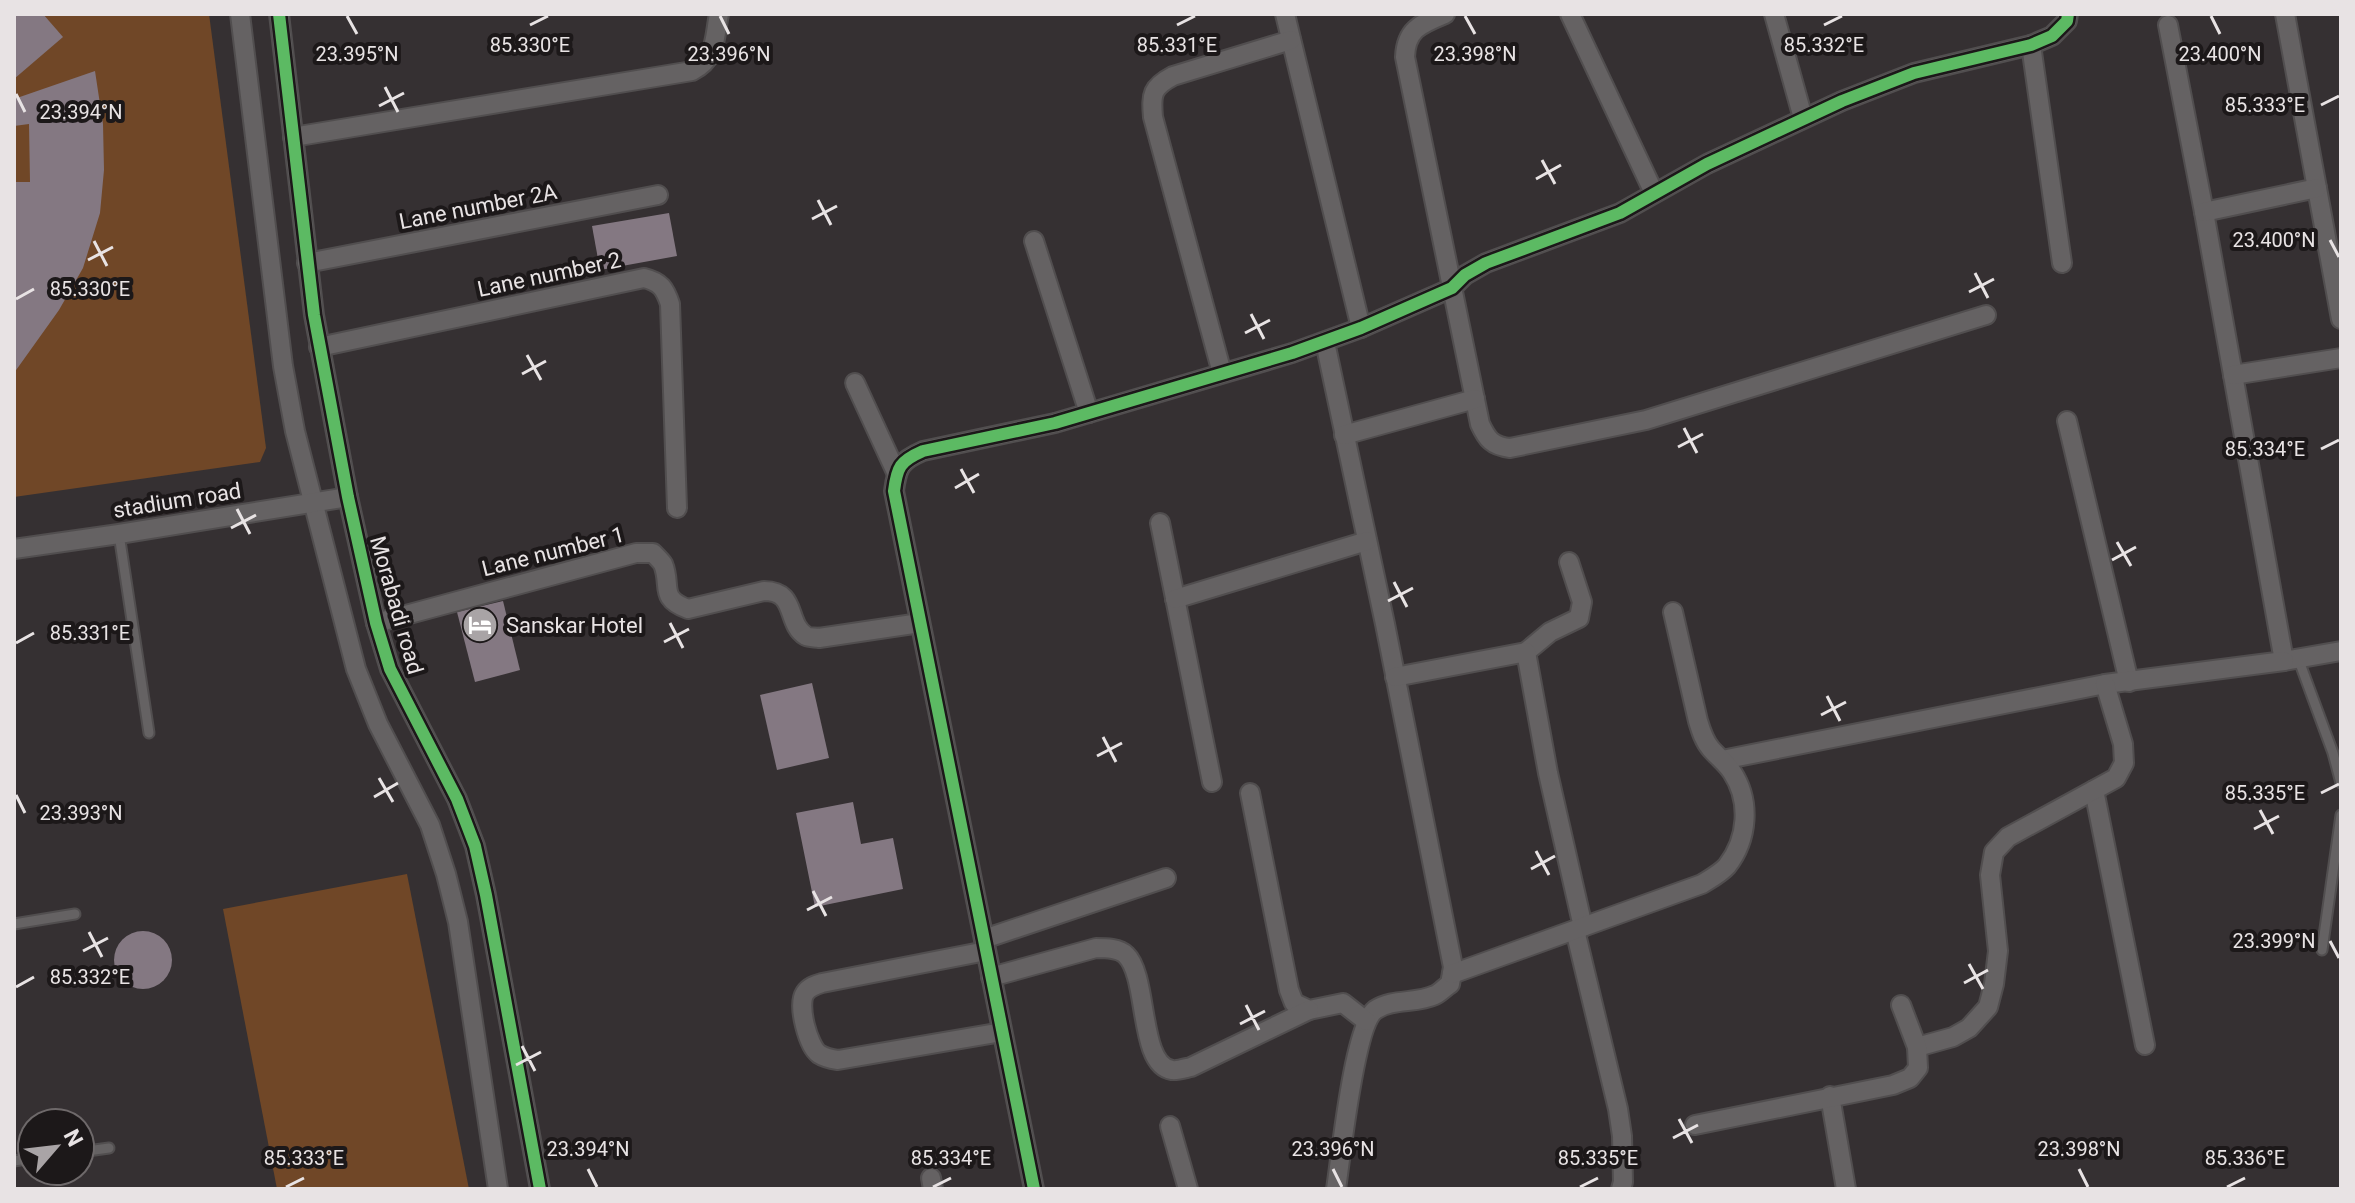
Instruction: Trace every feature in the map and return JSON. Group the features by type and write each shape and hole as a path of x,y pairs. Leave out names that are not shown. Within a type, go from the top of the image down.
{"street":[{"path":"240,14 283,366 295,431 356,669 378,724 430,825 446,874 458,922 498,1189"},
{"name":"Morabadi road","path":"279,14 307,263 319,347 348,497 376,623 390,669 457,799 475,846 540,1189"},
{"path":"293,137 680,74 704,65 711,55 719,14"},
{"path":"1285,14 1361,328"},
{"path":"1445,14 1411,33 1405,44 1405,57 1480,424 1487,439 1497,446 1510,448 1646,420 1986,315"},
{"path":"1570,14 1654,193"},
{"path":"1774,14 1803,118"},
{"path":"896,472 906,459 923,451 1055,423 1325,342 1361,328 1452,288 1465,275 1486,263 1620,213 1707,164 1803,118 1914,73 2031,45 2052,36 2067,21 2068,14"},
{"path":"2285,14 2341,319"},
{"path":"2168,25 2233,375 2291,660"},
{"path":"1222,373 1153,117 1151,97 1159,83 1173,76 1291,40"},
{"path":"2031,45 2062,263"},
{"path":"2204,212 2317,188"},
{"name":"Lane number 2A","path":"307,263 658,195"},
{"path":"1034,241 1089,413"},
{"name":"Lane number 2","path":"319,347 644,278 657,281 666,290 670,304 677,508"},
{"path":"1325,342 1453,967 1450,984 1435,995 1385,1005 1366,1021 1358,1047 1336,1189"},
{"path":"2233,375 2341,358"},
{"path":"855,383 896,472 894,491 1034,1189"},
{"path":"1344,435 1475,399"},
{"path":"2067,421 2129,682"},
{"name":"stadium road","path":"14,549 348,497"},
{"path":"1160,523 1212,782"},
{"path":"1175,599 1367,541"},
{"name":"Lane number 1","path":"376,623 636,553 653,553 662,563 668,595 676,605 688,609 775,591 785,598 806,636 819,638 920,623"},
{"path":"1395,677 1526,652 1550,632 1579,618 1582,602 1569,562"},
{"path":"1452,974 1702,884 1725,869 1740,845 1745,818 1744,796 1733,773 1710,748 1698,721 1673,612"},
{"path":"1722,760 2105,684 2341,651"},
{"path":"1526,652 1550,784 1618,1109 1622,1136 1621,1189"},
{"path":"1917,1047 1953,1037 1969,1028 1988,1007 1998,951 1990,875 1994,852 2008,837 2116,778 2124,763 2123,744 2105,684"},
{"path":"2094,790 2145,1045"},
{"path":"1250,793 1289,990 1294,1003 1309,1010"},
{"path":"1002,1032 838,1060 822,1057 814,1049 801,1005 804,995 822,983 985,945 1166,878"},
{"path":"991,977 1096,948 1114,949 1125,954 1135,968 1151,1046 1160,1064 1171,1070 1191,1067 1309,1010 1343,1003 1366,1021"},
{"path":"1695,1125 1893,1085 1910,1078 1918,1068 1917,1047 1901,1005"},
{"path":"1830,1096 1846,1189"},
{"path":"1170,1126 1188,1189"}],"lane":[{"path":"119,534 149,733"},
{"path":"2291,660 2333,753 2341,783"},
{"path":"2322,950 2341,815"},
{"path":"14,924 75,914"},
{"path":"96,1150 109,1148"}],"shaded area":[{"path":"14,14 209,14 266,448 260,462 14,497"},
{"path":"407,874 469,1189 277,1189 223,909"}],"building":[{"path":"14,14 43,14 63,37 14,79"},
{"path":"95,71 103,124 104,170 100,213 83,268 59,310 14,373 14,182 30,182 29,124 14,126 14,99"},
{"path":"669,213 677,256 600,270 592,226"},
{"path":"503,601 520,670 475,682 457,612"},
{"path":"812,683 829,758 777,770 760,695"},
{"path":"853,802 861,844 893,838 903,889 815,907 796,813"},
{"path":"143,931 164,939 172,960 164,981 143,989 122,981 114,960 122,939"}],"cycle path":[{"path":"279,14 314,315 348,497 376,623 390,669 457,799 475,846 540,1189"},
{"path":"1034,1189 894,491 898,470 905,462 923,451 1055,423 1292,353 1361,328 1452,288 1465,275 1486,263 1620,213 1707,164 1842,101 1914,73 2031,45 2052,36 2067,21 2068,14"}],"place":[{"name":"Sanskar Hotel","path":"480,625"}]}
